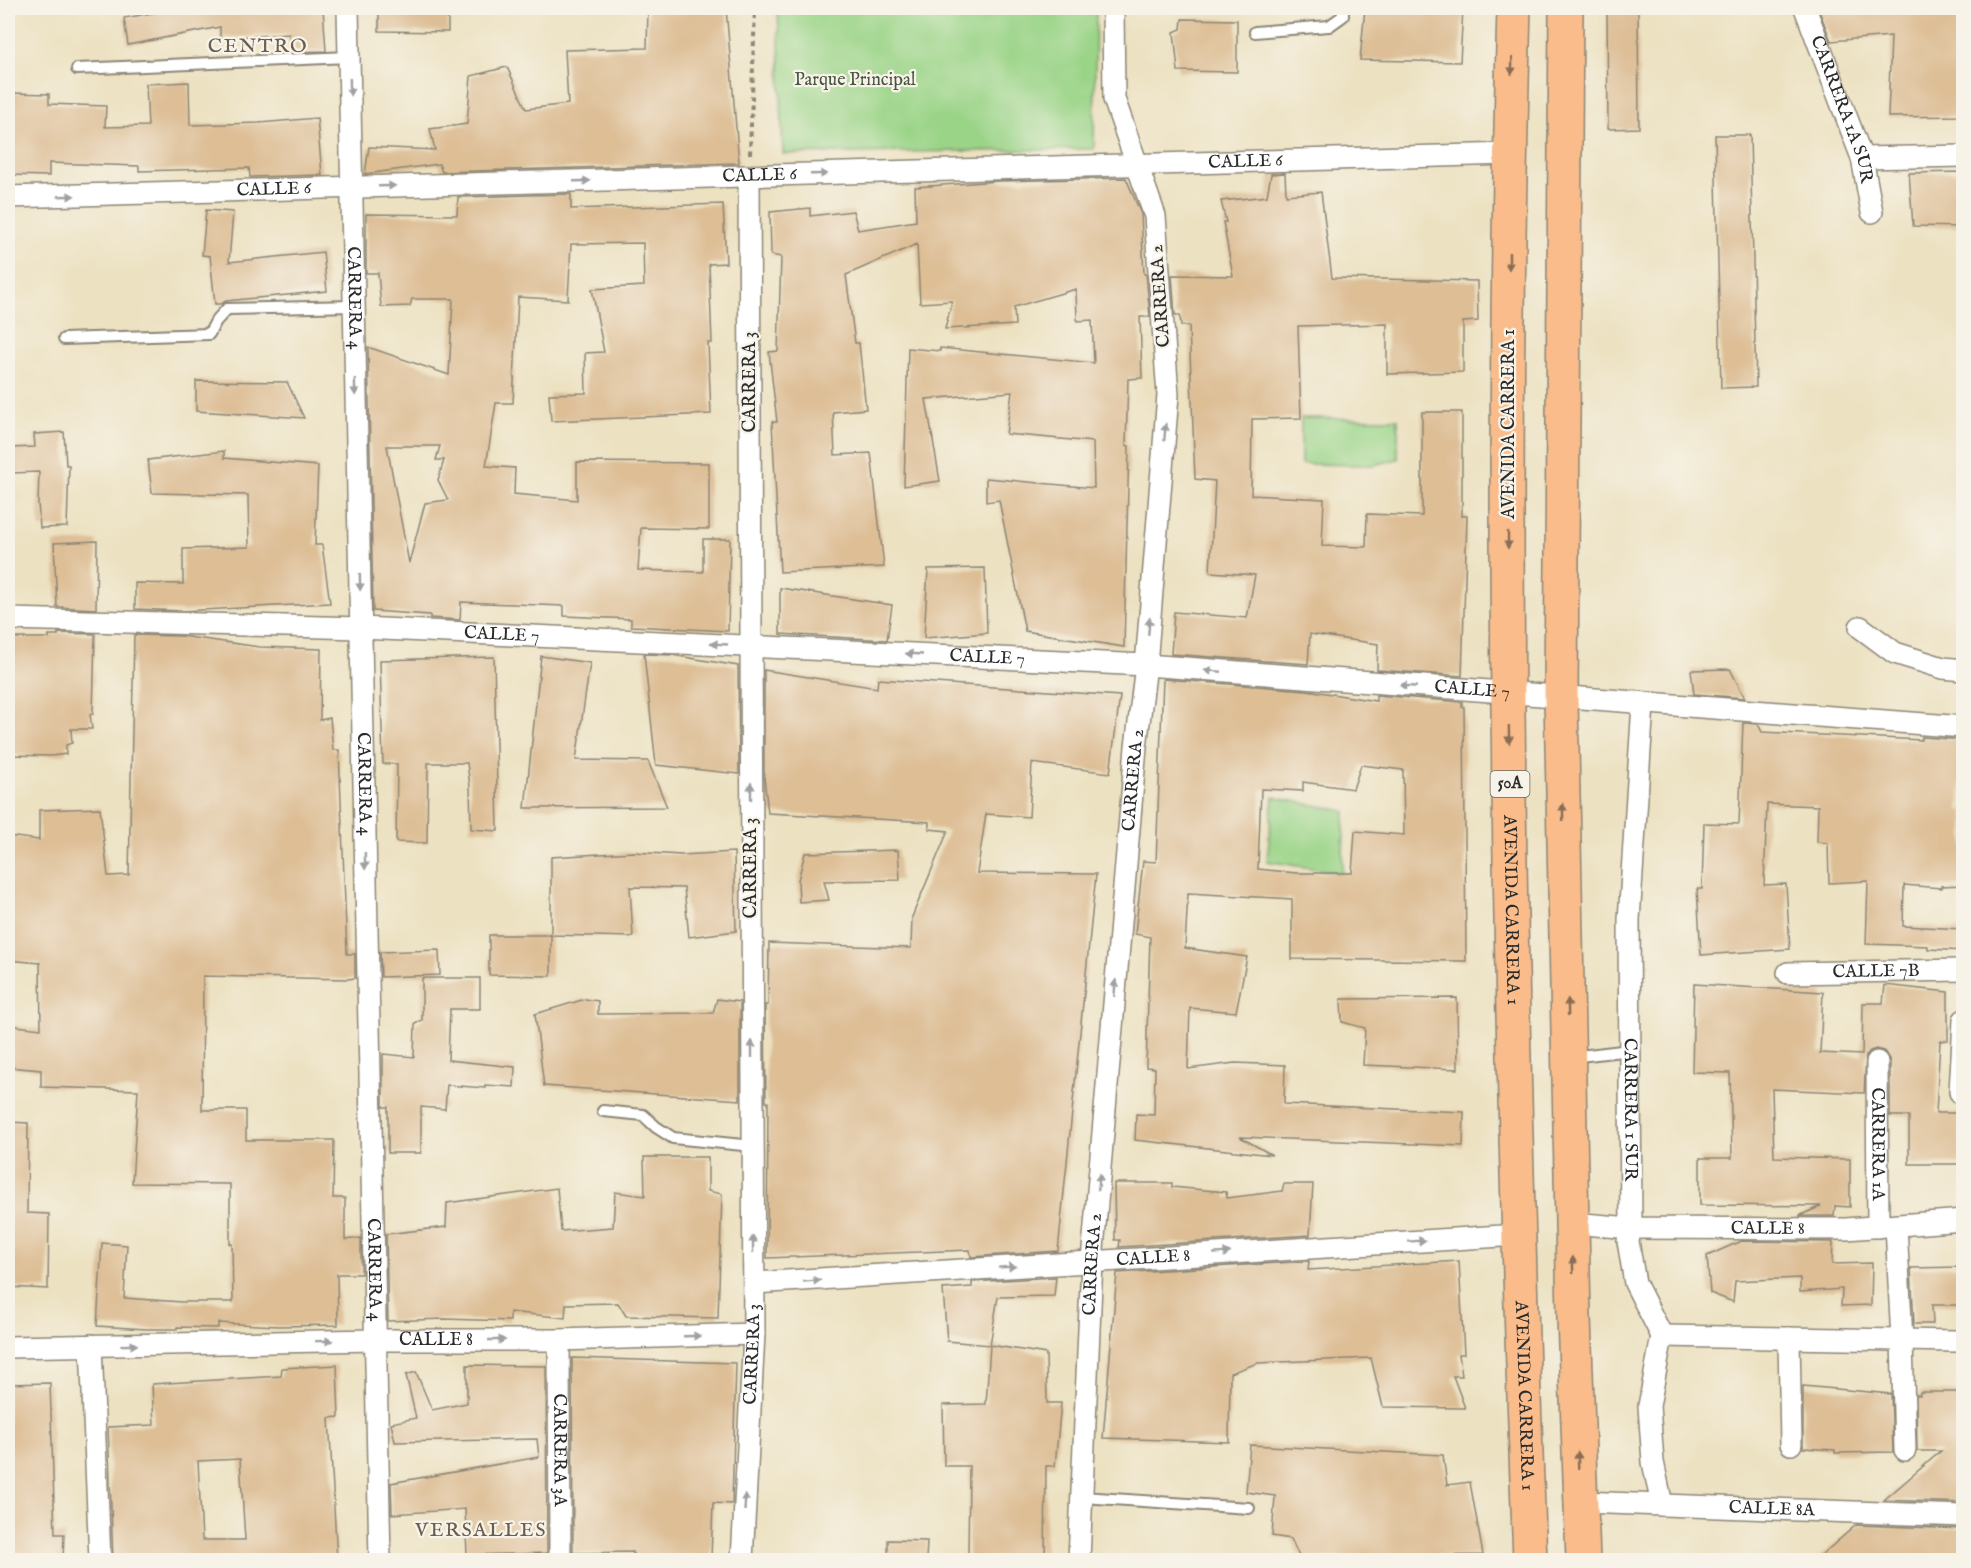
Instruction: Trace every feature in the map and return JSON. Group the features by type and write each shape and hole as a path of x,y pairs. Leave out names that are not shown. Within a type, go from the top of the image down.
{"main road":[{"name":"AVENIDA CARRERA 1","path":"1514,8 1510,154 1508,694 1518,1235 1530,1560"},
{"path":"1566,8 1561,698 1572,1223 1583,1560"}],"street":[{"name":"CARRERA 4","path":"348,8 381,1560"},
{"name":"CARRERA 2","path":"1079,1560 1092,1261 1168,395 1155,216 1114,99 1113,8"},
{"name":"CARRERA 1A SUR","path":"1805,8 1862,158 1872,212"},
{"name":"CALLE 6","path":"8,197 1510,154"},
{"path":"1862,158 1964,156"},
{"name":"CARRERA 3","path":"742,1560 754,1334 749,176"},
{"name":"CALLE 7","path":"8,619 361,628 1146,666 1964,727"},
{"path":"1860,627 1895,653 1943,668 1964,670"},
{"name":"CARRERA 1 SUR","path":"1643,704 1629,920 1630,1228 1628,1241 1635,1283 1662,1336"},
{"name":"CALLE 7B","path":"1788,973 1964,970"},
{"path":"1964,1020 1960,1092 1964,1096"},
{"name":"CARRERA 1A","path":"1877,1062 1887,1227 1902,1340 1905,1450"},
{"name":"CALLE 8","path":"1572,1223 1630,1228 1887,1227 1964,1220"},
{"name":"CALLE 8","path":"754,1283 1518,1235"},
{"name":"CALLE 8","path":"8,1347 376,1340 558,1340 754,1334"},
{"path":"1662,1505 1653,1462 1649,1406 1662,1336 1956,1341"},
{"path":"1790,1338 1791,1444"},
{"name":"CARRERA 3A","path":"558,1340 560,1560"},
{"path":"91,1345 100,1560"},
{"name":"CALLE 8A","path":"1580,1502 1964,1516"}],"lane":[{"path":"1255,32 1329,26 1342,16 1344,8"},
{"path":"77,69 349,57"},
{"path":"64,339 209,334 216,321 227,309 354,306"},
{"path":"1569,1058 1630,1050"},
{"path":"603,1111 643,1115 673,1138 753,1146"},
{"path":"1082,1497 1250,1508"}],"path":[{"path":"749,176 755,8"}],"green space":[{"name":"Parque Principal","path":"778,8 1096,8 1094,149 783,154"},
{"path":"1301,418 1398,419 1398,459 1374,465 1301,464"},
{"path":"1273,797 1345,811 1342,873 1267,861"}],"building":[{"path":"169,8 323,8 326,51 290,52 289,34 220,38 220,27 128,45 124,18 169,10"},
{"path":"379,8 448,8 448,32 379,31"},
{"path":"648,8 726,8 739,163 442,172 439,164 365,174 369,147 435,150 430,129 467,124 471,76 507,67 526,109 568,104 565,50 647,48"},
{"path":"1365,8 1463,8 1460,62 1360,60"},
{"path":"1607,8 1638,8 1639,128 1608,129"},
{"path":"1818,8 1964,8 1964,116 1888,117 1891,36 1831,41"},
{"path":"1182,19 1237,20 1237,72 1178,71 1174,32 1181,29"},
{"path":"189,82 190,125 259,123 317,118 322,175 250,177 249,168 139,171 139,166 49,163 49,176 9,175 10,93 49,94 49,104 106,106 105,127 148,126 146,84"},
{"path":"1715,135 1750,135 1756,387 1721,388"},
{"path":"1964,172 1964,227 1913,226 1909,173"},
{"path":"1285,173 1286,195 1321,192 1332,278 1477,281 1478,321 1463,322 1463,372 1387,374 1387,324 1298,326 1301,418 1252,419 1251,495 1324,499 1322,546 1366,547 1367,514 1422,516 1422,412 1462,412 1462,516 1467,516 1462,676 1377,670 1378,644 1310,634 1308,664 1171,654 1174,612 1247,618 1255,575 1210,572 1215,481 1195,479 1189,326 1181,326 1180,315 1175,315 1172,275 1233,276 1221,201 1267,196 1271,174"},
{"path":"1126,178 1141,214 1144,274 1146,274 1150,317 1140,317 1142,378 1128,379 1126,445 1129,446 1124,647 1025,631 999,500 986,502 986,478 1094,488 1093,442 1006,434 1012,392 926,399 940,481 904,486 908,348 940,351 940,348 1094,363 1092,320 1077,321 1076,289 1014,307 1015,325 945,329 952,301 920,303 917,244 846,275 855,343 859,343 866,409 833,412 835,455 871,453 884,567 780,572 772,422 777,422 769,352 778,351 781,257 771,255 770,212 810,208 810,216 853,211 858,230 916,221 915,187 999,181"},
{"path":"571,194 571,209 723,204 726,263 709,264 712,343 708,343 711,414 551,421 549,394 586,393 585,353 604,352 592,289 644,286 643,243 571,244 568,300 518,297 513,403 496,403 486,466 515,468 514,494 577,500 577,462 709,463 709,529 641,528 638,570 703,572 703,539 730,539 728,631 631,626 631,619 564,616 564,606 461,602 460,620 430,618 430,615 373,611 368,347 449,375 453,299 412,299 410,306 381,307 378,273 366,273 366,214 457,215 458,197","holes":["387,446 440,446 436,460 444,460 438,480 448,500 425,503 409,563"]},
{"path":"206,210 233,212 229,262 323,252 327,291 215,304 210,256 202,255"},
{"path":"196,381 287,382 304,418 196,411"},
{"path":"64,432 66,465 69,465 67,527 40,528 39,472 10,473 9,448 35,447 34,434"},
{"path":"224,451 224,458 318,466 315,545 322,545 330,603 183,611 135,609 135,583 183,584 183,549 249,547 248,495 152,493 148,460"},
{"path":"97,541 96,609 57,607 54,543"},
{"path":"985,568 987,633 924,638 928,569"},
{"path":"780,588 892,605 887,640 780,634"},
{"path":"58,633 95,634 93,714 90,714 92,729 71,729 72,743 66,745 66,754 8,755 8,638 49,638 49,635 58,635"},
{"path":"134,635 181,636 260,647 321,649 320,720 330,718 333,750 339,750 347,954 355,954 355,978 203,976 202,1110 246,1110 246,1140 334,1140 333,1198 345,1198 345,1240 361,1238 361,1274 337,1274 338,1325 279,1326 218,1323 218,1328 177,1327 177,1329 97,1326 102,1243 127,1245 124,1298 182,1302 233,1302 230,1184 132,1183 138,1090 41,1087 41,1070 8,1067 8,1025 41,1029 40,963 8,960 8,836 39,840 39,810 100,808 108,876 129,875"},
{"path":"644,654 672,655 738,666 739,774 656,765"},
{"path":"541,656 590,663 576,760 648,761 667,807 525,808"},
{"path":"494,657 498,831 471,829 467,763 428,763 427,843 396,842 397,764 383,764 380,660"},
{"path":"1730,669 1745,698 1694,694 1691,670"},
{"path":"764,670 877,688 878,679 1120,696 1110,773 1032,763 1029,817 986,814 977,873 1096,874 1058,1251 971,1257 970,1250 767,1258 768,1102 766,1102 765,1005 768,1005 769,943 911,948 912,917 948,831 929,829 929,822 768,813 764,777"},
{"path":"1163,679 1307,690 1376,701 1376,695 1462,702 1462,707 1464,707 1466,961 1292,959 1292,899 1188,893 1185,948 1247,957 1236,1012 1190,1008 1188,1069 1235,1063 1285,1065 1284,1104 1464,1112 1463,1146 1240,1137 1272,1155 1135,1140 1136,1114 1154,1115 1155,1068 1146,1067 1150,937 1135,934 1143,861 1156,862","holes":["1361,765 1403,770 1404,835 1355,831 1352,873 1296,873 1258,869 1261,789 1303,791 1303,782 1353,789"]},
{"path":"1743,723 1758,724 1762,732 1964,740 1959,811 1964,809 1964,885 1941,886 1941,888 1904,885 1903,926 1964,929 1964,951 1928,949 1928,946 1866,944 1868,881 1829,883 1828,843 1817,842 1818,806 1767,804 1764,885 1786,884 1790,949 1701,955 1697,889 1702,889 1704,823 1739,824"},
{"path":"898,850 900,880 824,881 829,900 799,902 798,880 805,853"},
{"path":"633,852 681,855 734,852 736,931 689,937 684,888 630,887 633,937 551,935 551,857"},
{"path":"489,935 551,935 551,976 489,975"},
{"path":"439,950 440,975 381,977 380,952"},
{"path":"422,978 480,978 480,1009 450,1009 448,1060 515,1067 514,1087 485,1085 485,1088 447,1085 445,1109 421,1107 421,1153 388,1153 388,1107 383,1107 383,1054 414,1057 415,1024 422,1020"},
{"path":"1694,984 1823,992 1820,1053 1862,1055 1863,1003 1883,1003 1885,985 1948,992 1948,1040 1940,1041 1936,1113 1961,1113 1961,1164 1909,1164 1909,1116 1890,1116 1890,1061 1884,1051 1876,1049 1870,1051 1866,1056 1864,1093 1772,1089 1774,1157 1850,1159 1850,1207 1835,1206 1834,1216 1799,1216 1821,1206 1700,1205 1700,1158 1732,1158 1730,1073 1692,1072"},
{"path":"1457,998 1458,1069 1363,1065 1365,1028 1342,1022 1341,999"},
{"path":"585,999 598,1001 598,1014 713,1013 717,999 740,1002 740,1100 544,1086 535,1014"},
{"path":"8,1122 28,1123 27,1213 49,1214 48,1289 8,1287"},
{"path":"644,1157 708,1157 708,1191 722,1194 718,1318 626,1316 618,1303 566,1304 565,1318 510,1312 510,1321 444,1319 388,1321 386,1234 446,1227 447,1203 557,1188 561,1231 613,1227 615,1192 645,1196"},
{"path":"1114,1183 1172,1183 1172,1187 1226,1192 1227,1198 1282,1191 1284,1184 1313,1184 1310,1235 1119,1247 1120,1240 1115,1240"},
{"path":"1741,1241 1833,1242 1832,1264 1872,1263 1871,1305 1841,1306 1842,1289 1800,1292 1800,1278 1735,1281 1733,1302 1710,1293 1707,1256"},
{"path":"1309,1261 1308,1270 1459,1261 1464,1354 1459,1354 1462,1376 1453,1376 1465,1408 1383,1407 1371,1358 1258,1363 1230,1373 1229,1442 1103,1438 1117,1273"},
{"path":"1961,1267 1962,1305 1932,1305 1933,1324 1914,1324 1911,1268"},
{"path":"1056,1277 1054,1296 998,1297 990,1345 947,1341 943,1289 972,1287 972,1282"},
{"path":"990,1345 1046,1354 1047,1403 1061,1403 1055,1466 1046,1466 1045,1560 968,1560 969,1466 944,1466 943,1405 986,1404"},
{"path":"572,1358 736,1363 732,1504 713,1503 711,1560 633,1560 633,1552 573,1553"},
{"path":"337,1365 339,1417 329,1418 337,1560 113,1560 108,1427 154,1425 152,1384 281,1376 282,1368","holes":["240,1459 245,1540 202,1540 198,1461"]},
{"path":"467,1365 546,1366 547,1553 467,1555 465,1509 392,1514 391,1483 539,1457 537,1439 395,1442 391,1423 416,1418 406,1375 416,1372 432,1410 467,1403"},
{"path":"50,1383 55,1534 64,1534 63,1560 8,1560 8,1384"},
{"path":"1803,1386 1891,1394 1893,1452 1835,1453 1835,1450 1803,1448"},
{"path":"1920,1392 1964,1392 1964,1503 1884,1500 1941,1451 1917,1451 1916,1395 1920,1395"},
{"path":"1250,1445 1443,1455 1447,1485 1470,1482 1483,1555 1300,1558 1291,1539 1272,1536 1275,1496 1246,1492"},
{"path":"1856,1525 1964,1529 1964,1560 1816,1560"},
{"path":"888,1540 927,1541 926,1560 888,1560"}],"district":[{"name":"CENTRO","path":"258,46"},
{"name":"VERSALLES","path":"481,1530"}]}
